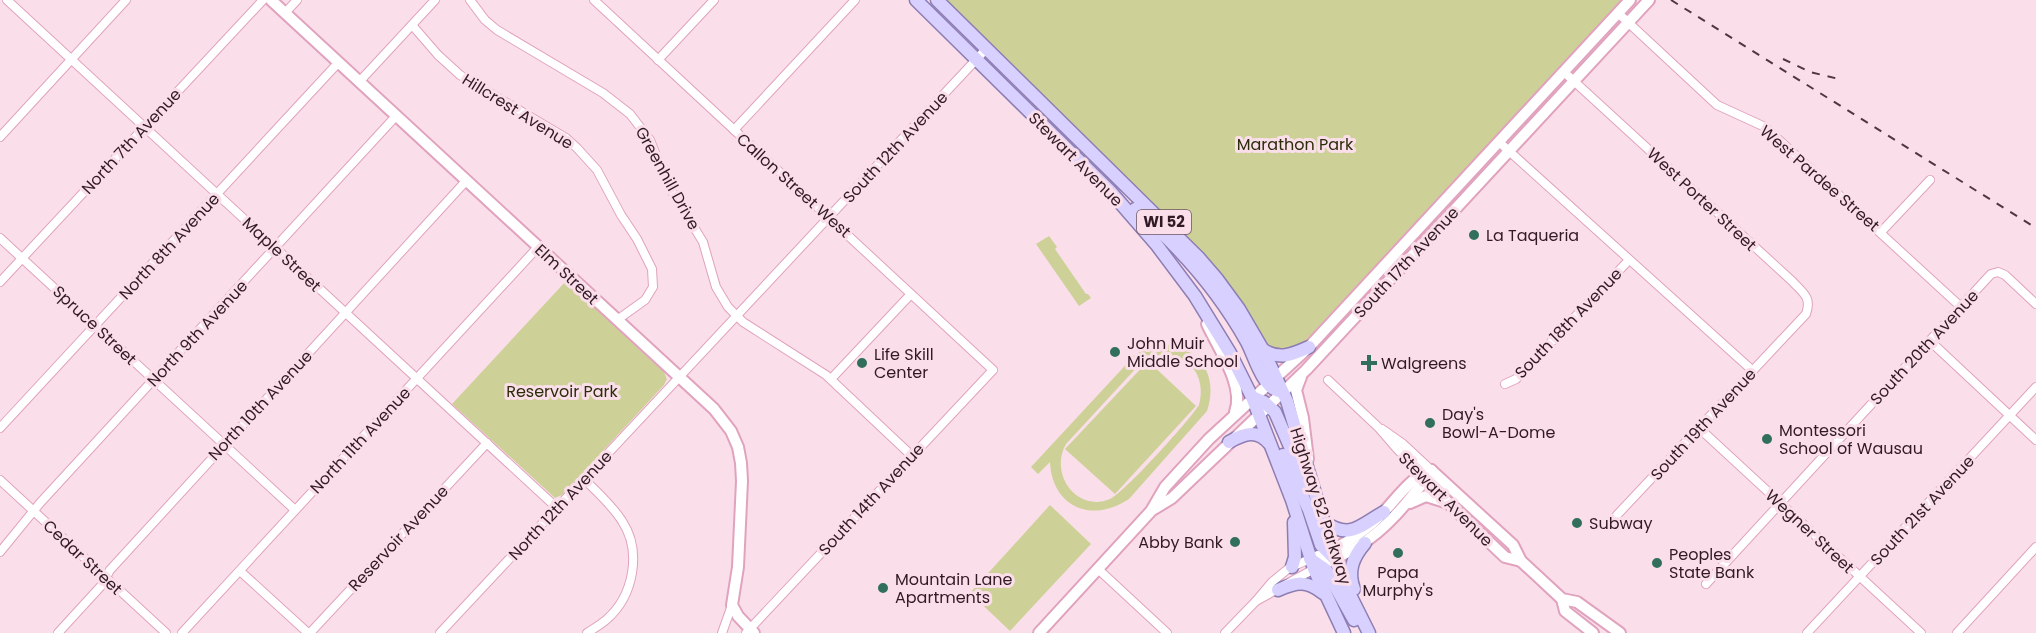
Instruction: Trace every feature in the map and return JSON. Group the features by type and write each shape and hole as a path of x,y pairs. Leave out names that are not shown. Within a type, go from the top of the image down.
{"main road":[{"name":"Elm Street","path":"271,0 720,416 731,430 738,447 742,481 738,567 732,606"},
{"name":"Stewart Avenue","path":"916,0 1110,191 1156,244 1195,296 1230,353 1252,397"},
{"name":"Stewart Avenue","path":"937,0 1198,257 1239,309 1263,350 1272,380"},
{"name":"South 17th Avenue","path":"1039,633 1151,511 1165,487 1209,439 1308,347 1630,0"},
{"name":"South 17th Avenue","path":"1151,511 1172,498 1306,370 1649,0"},
{"path":"1110,191 1147,219 1210,287 1272,380"},
{"path":"1195,296 1234,383 1238,399 1234,415"},
{"path":"1263,350 1274,356 1282,357 1308,347"},
{"path":"1306,370 1296,390 1304,424 1310,477"},
{"name":"Highway 52 Parkway","path":"1272,380 1282,392 1292,415 1324,522 1331,554 1369,633"},
{"path":"1252,397 1269,405 1276,414 1299,469 1317,501"},
{"name":"Highway 52 Parkway","path":"1252,397 1292,500 1325,595 1344,633"},
{"path":"1259,414 1267,419 1272,428 1321,545 1331,554"},
{"path":"1229,442 1251,433 1262,436 1272,447"},
{"name":"Stewart Avenue","path":"1426,474 1450,505 1505,557 1521,561"},
{"name":"Stewart Avenue","path":"1426,474 1514,545 1521,561 1562,599 1577,602 1620,633"},
{"path":"1405,506 1426,474"},
{"path":"1364,633 1315,564 1356,536 1426,474"},
{"path":"1369,633 1351,575 1354,560 1365,543 1405,506 1416,499 1426,496 1450,505"},
{"path":"1292,500 1295,552 1292,567"},
{"path":"1324,522 1336,530 1345,532 1384,512"},
{"path":"1331,554 1365,543"},
{"path":"1278,590 1290,585 1305,583 1325,595"},
{"name":"Stewart Avenue","path":"1562,599 1566,613 1593,633"},
{"path":"732,606 750,632"}],"street":[{"name":"Maple Street","path":"7,0 557,508"},
{"path":"0,136 126,0"},
{"name":"North 7th Avenue","path":"0,282 263,0"},
{"path":"285,13 297,0"},
{"path":"359,82 435,0"},
{"name":"Greenhill Drive","path":"470,0 485,20 497,30 603,93 630,114 650,140 668,185 703,242 716,286 736,317 831,380 912,456"},
{"name":"Callon Street West","path":"594,0 993,370"},
{"path":"658,60 714,0"},
{"path":"734,130 855,0"},
{"name":"West Pardee Street","path":"1618,13 1718,105 1765,127 1961,307"},
{"name":"Hillcrest Avenue","path":"412,25 438,55 460,75 566,138 597,170 646,256 653,275 653,287 645,300 617,320"},
{"name":"South 12th Avenue","path":"679,378 987,48"},
{"name":"North 8th Avenue","path":"0,428 338,63"},
{"name":"West Porter Street","path":"1564,72 1806,296 1809,303 1806,314 1788,333"},
{"name":"North 9th Avenue","path":"0,552 154,379 396,116"},
{"path":"1499,141 1753,370"},
{"path":"1881,232 1930,180"},
{"name":"North 10th Avenue","path":"58,633 100,585 110,570 466,181"},
{"name":"Spruce Street","path":"0,238 295,510"},
{"name":"North 11th Avenue","path":"182,633 538,247"},
{"name":"South 18th Avenue","path":"1505,384 1516,379 1629,260"},
{"name":"South 20th Avenue","path":"1706,584 1988,278 1998,272 2005,275 2036,304"},
{"path":"831,380 911,294"},
{"name":"South 19th Avenue","path":"1617,515 1788,333"},
{"path":"1930,341 2036,440"},
{"name":"South 14th Avenue","path":"750,632 993,370"},
{"name":"North 12th Avenue","path":"440,633 679,378"},
{"name":"Stewart Avenue","path":"1328,380 1378,427 1395,447 1426,474"},
{"name":"South 21st Avenue","path":"1807,633 2036,387"},
{"name":"Wegner Street","path":"1699,428 1921,633"},
{"name":"Reservoir Avenue","path":"309,633 487,443"},
{"path":"584,479 615,510 624,523 633,553 631,580 621,603 607,619 587,633"},
{"name":"Cedar Street","path":"0,480 166,633"},
{"path":"1957,633 2036,547"},
{"path":"1225,633 1270,583 1292,567 1315,564"},
{"path":"1256,601 1278,590 1315,564"},
{"path":"1098,569 1167,633"},
{"path":"240,571 309,633"},
{"name":"Elm Street","path":"722,633 732,606"}],"green space":[{"name":"Marathon Park","path":"945,0 1623,0 1310,338 1283,353 1270,347 1240,301 1192,243"},
{"path":"1049,236 1057,247 1055,249 1091,298 1079,306 1036,244"},
{"name":"Reservoir Park","path":"566,281 664,372 667,379 664,385 562,495 555,498 452,404"},
{"path":"1155,344 1170,345 1193,354 1207,372 1210,384 1207,411 1129,499 1101,510 1076,507 1058,490 1052,478 1050,462 1038,474 1031,467 1134,356","holes":["1163,354 1189,364 1198,377 1201,395 1199,405 1156,456 1118,494 1098,502 1086,500 1077,495 1063,478 1062,455 1066,444 1139,365 1154,356"]},
{"path":"1148,361 1196,406 1115,494 1065,449"},
{"path":"1050,505 1091,544 1010,631 970,593"}],"railway":[{"path":"1671,0 2036,228"},
{"path":"1783,59 1810,72 1843,80"}],"place":[{"name":"La Taqueria","path":"1474,235"},
{"name":"John Muir Middle School","path":"1115,352"},
{"name":"Life Skill Center","path":"862,363"},
{"name":"Walgreens","path":"1369,363"},
{"name":"Day's Bowl-A-Dome","path":"1430,423"},
{"name":"Montessori School of Wausau","path":"1767,439"},
{"name":"Subway","path":"1577,523"},
{"name":"Abby Bank","path":"1235,542"},
{"name":"Papa Murphy's","path":"1398,553"},
{"name":"Peoples State Bank","path":"1657,563"},
{"name":"Mountain Lane Apartments","path":"883,588"}]}
